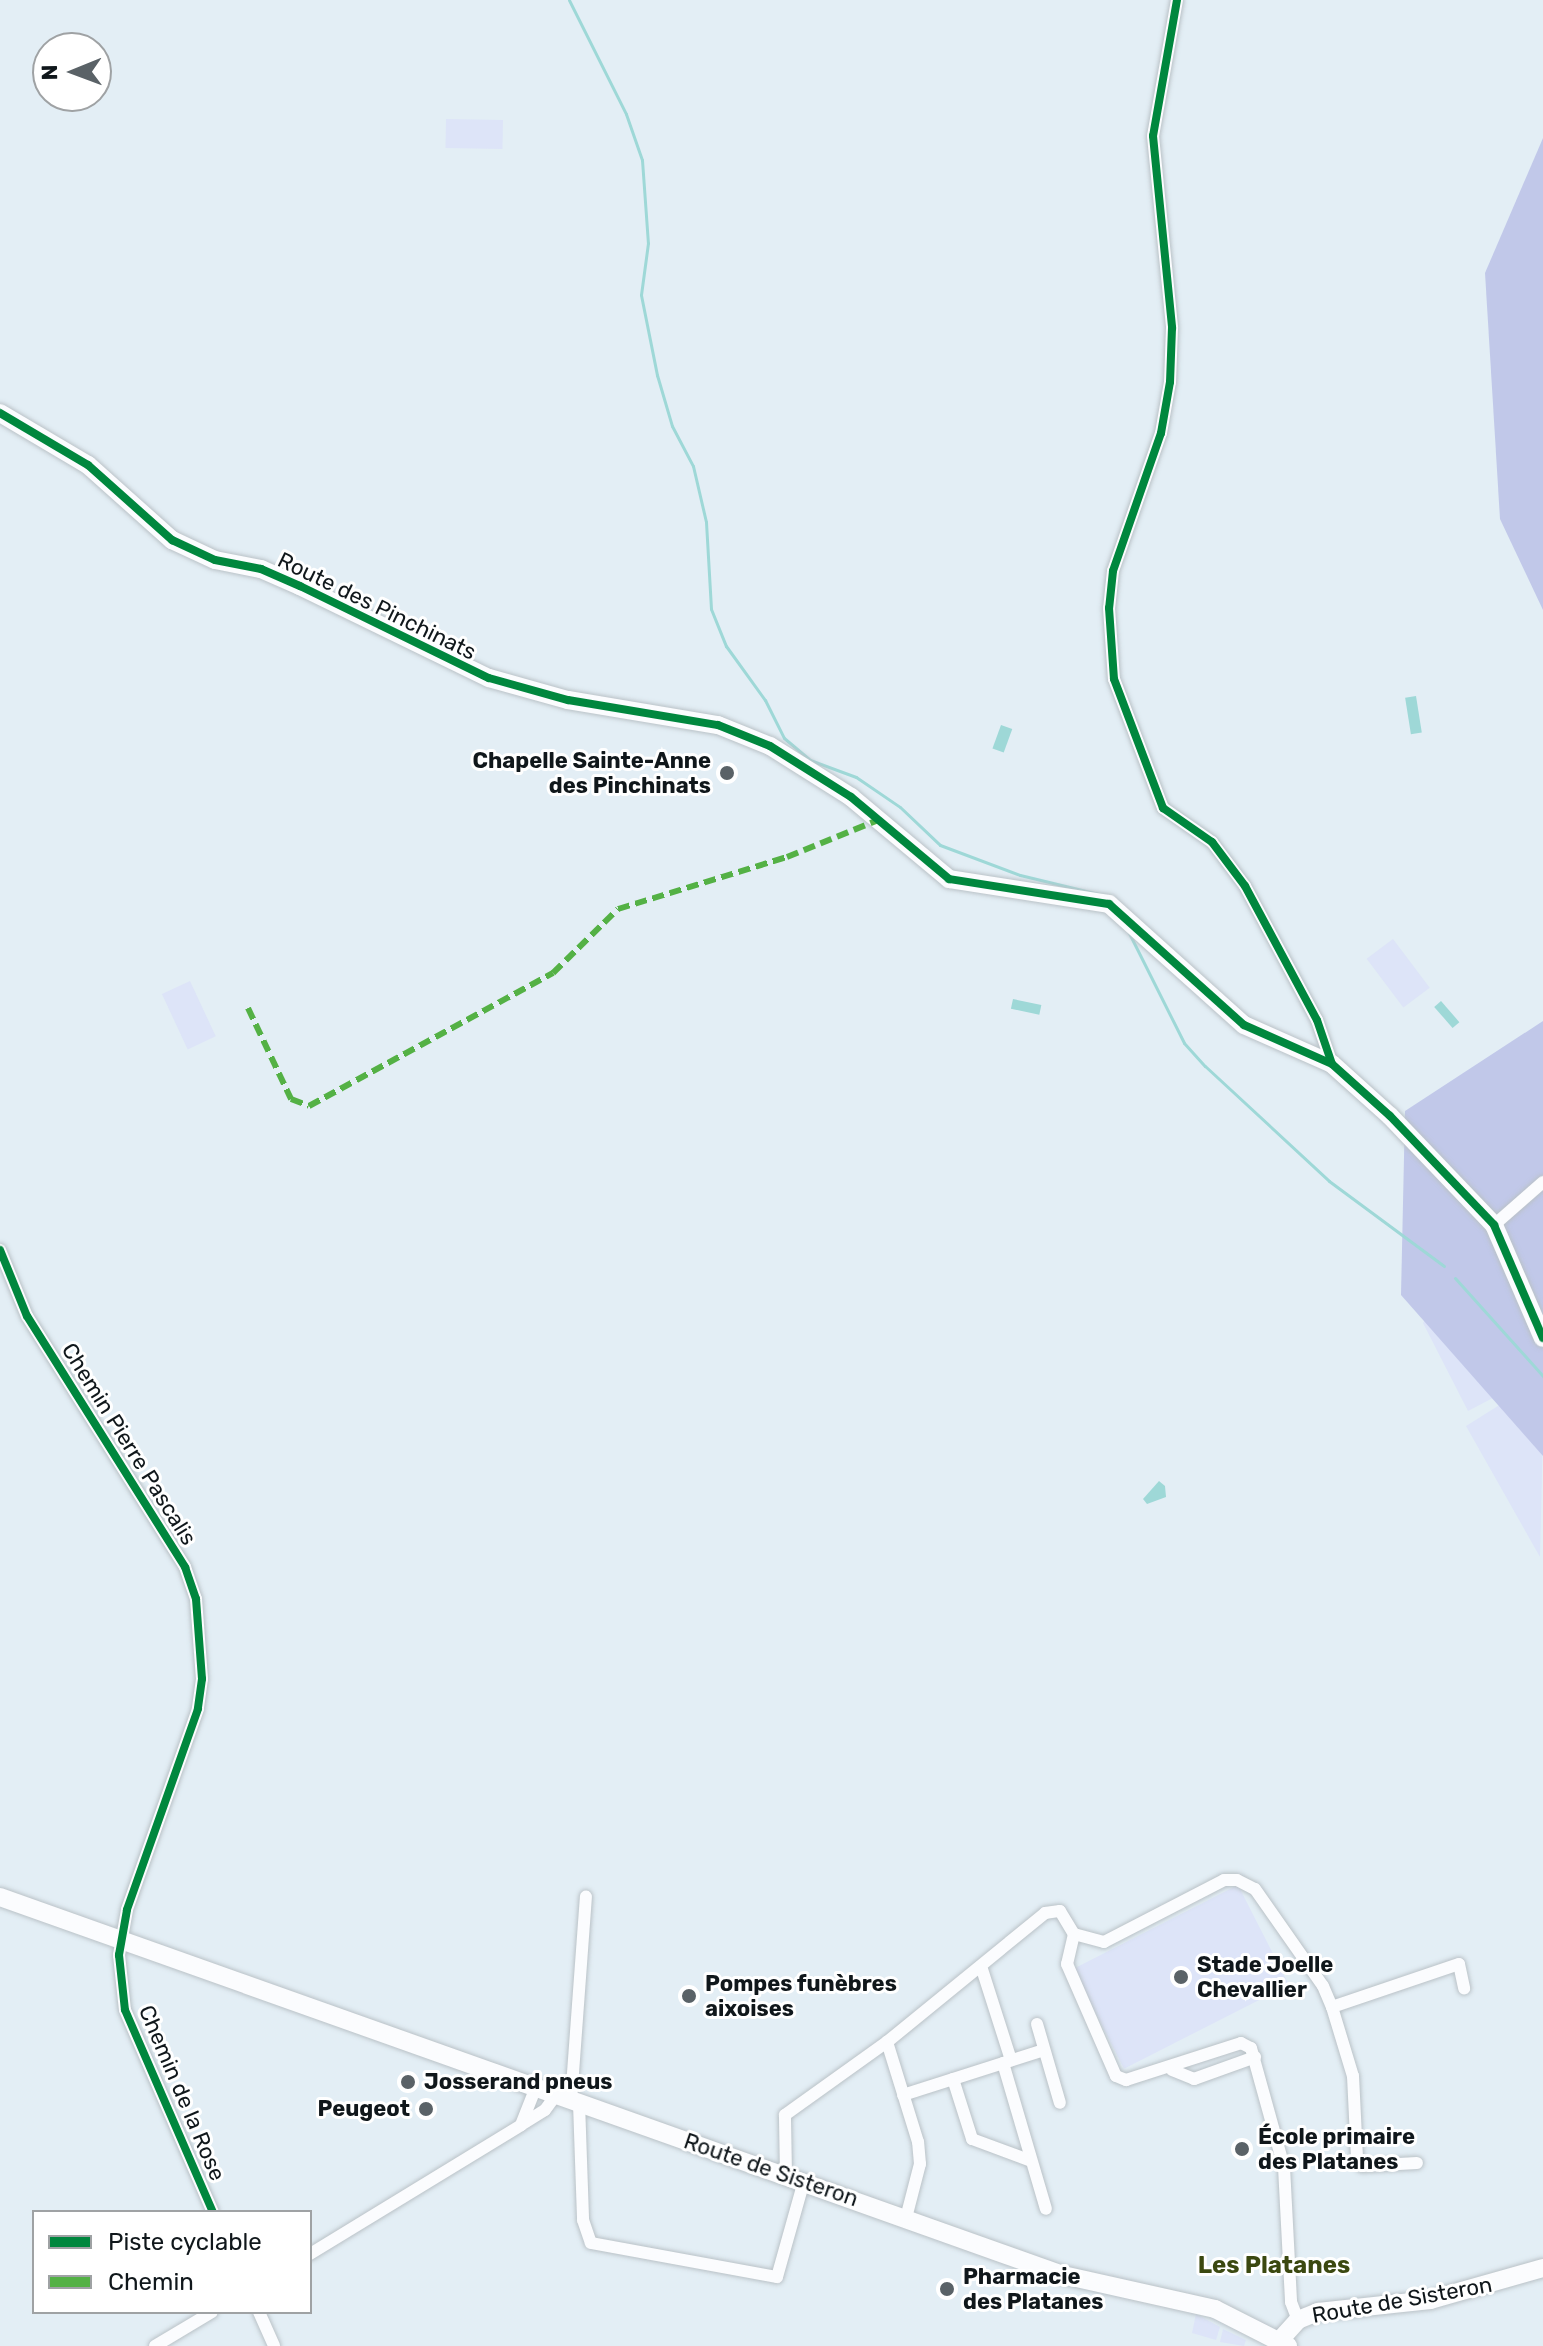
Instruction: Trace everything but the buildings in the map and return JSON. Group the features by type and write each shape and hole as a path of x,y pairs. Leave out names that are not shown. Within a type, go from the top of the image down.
{"street":[{"path":"1177,0 1173,45 1154,112 1153,136 1172,328 1170,382 1161,433 1113,571 1109,608 1114,679 1163,808 1212,842 1245,886 1310,1006 1332,1064"},
{"name":"Route des Pinchinats","path":"0,413 88,465 172,540 215,560 261,569 489,678 568,700 718,725 770,746 851,797 949,879 993,890 1071,896 1114,909 1244,1025 1332,1064 1494,1225 1543,1338"},
{"path":"1494,1225 1543,1182"},
{"name":"Chemin Pierre Pascalis","path":"0,1250 27,1316 185,1567 196,1599 202,1679 198,1709 120,1939"},
{"path":"786,2175 785,2115 887,2042 1045,1913 1060,1911 1074,1934 1104,1942 1224,1880 1237,1880 1255,1889 1323,1986 1353,2076 1357,2158 1362,2166 1417,2163"},
{"name":"Route de Sisteron","path":"0,1897 1100,2287 1215,2309 1284,2343 1298,2320 1341,2307 1430,2300 1543,2268"},
{"path":"586,1897 569,2099 583,2220 591,2243 777,2277 804,2181"},
{"path":"1074,1934 1067,1964 1116,2076 1126,2080 1244,2043 1255,2057 1284,2167 1291,2302 1298,2320"},
{"name":"Chemin de la Rose","path":"120,1939 125,2010 212,2210"},
{"path":"1332,2007 1459,1964 1464,1988"},
{"path":"981,1966 1046,2209"},
{"path":"1037,2024 1060,2103"},
{"path":"887,2042 920,2164 906,2218"},
{"path":"903,2095 1044,2050"},
{"path":"1166,2068 1194,2079 1255,2057"},
{"path":"953,2079 972,2139 1031,2161"},
{"path":"521,2125 536,2087"},
{"path":"312,2253 545,2110 569,2099"},
{"path":"155,2346 209,2314"},
{"path":"260,2314 274,2346"}],"shaded area":[{"path":"446,119 503,120 502,149 445,148"},
{"path":"1543,138 1543,610 1500,519 1485,273"},
{"path":"1416,696 1422,733 1411,734 1405,698"},
{"path":"1001,725 1012,729 1004,753 992,748"},
{"path":"1393,939 1430,988 1403,1008 1367,959"},
{"path":"190,981 216,1036 188,1049 162,994"},
{"path":"1013,999 1041,1005 1039,1015 1011,1009"},
{"path":"1441,1001 1459,1022 1453,1028 1434,1007"},
{"path":"1543,1021 1543,1456 1401,1295 1405,1111"},
{"path":"1430,1312 1510,1389 1468,1411 1423,1323"},
{"path":"1517,1394 1543,1428 1540,1557 1466,1426"},
{"path":"1159,1481 1165,1486 1166,1497 1147,1504 1143,1499"},
{"name":"Stade Joelle Chevallier","path":"1238,1885 1289,1985 1124,2069 1073,1969"},
{"path":"1196,2314 1220,2327 1216,2340 1192,2333"},
{"path":"1223,2329 1246,2340 1244,2346 1220,2342"}],"waterway":[{"path":"569,0 626,114 642,160 648,243 641,295 657,375 672,426 693,466 706,522 711,609 726,646 765,700 784,738 810,760 856,777 900,807 940,845 1020,875 1106,896"},
{"path":"1128,931 1184,1043 1205,1066 1329,1181 1444,1266"},
{"path":"1455,1278 1543,1376"}],"marked path":[{"path":"248,1008 291,1099 309,1106 553,973 618,909 787,857 878,820"}],"cycle path":[{"path":"1177,0 1153,136 1172,328 1170,382 1161,433 1113,571 1109,608 1114,679 1163,808 1212,842 1245,886 1317,1020 1332,1064"},
{"path":"0,413 88,465 172,540 215,560 261,569 489,678 568,700 718,725 770,746 851,797 949,879 1109,904 1244,1025 1332,1064 1390,1116 1494,1225 1543,1338"},
{"path":"0,1250 27,1316 185,1567 196,1599 202,1679 198,1709 127,1910 119,1955 125,2010 212,2210"}],"place":[{"name":"Chapelle Sainte-Anne des Pinchinats","path":"727,773"},
{"name":"Stade Joelle Chevallier","path":"1181,1977"},
{"name":"Pompes funèbres aixoises","path":"689,1996"},
{"name":"Josserand pneus","path":"408,2082"},
{"name":"Peugeot","path":"426,2109"},
{"name":"École primaire des Platanes","path":"1242,2149"},
{"name":"Pharmacie des Platanes","path":"947,2289"}],"district":[{"name":"Les Platanes","path":"1274,2266"}]}
